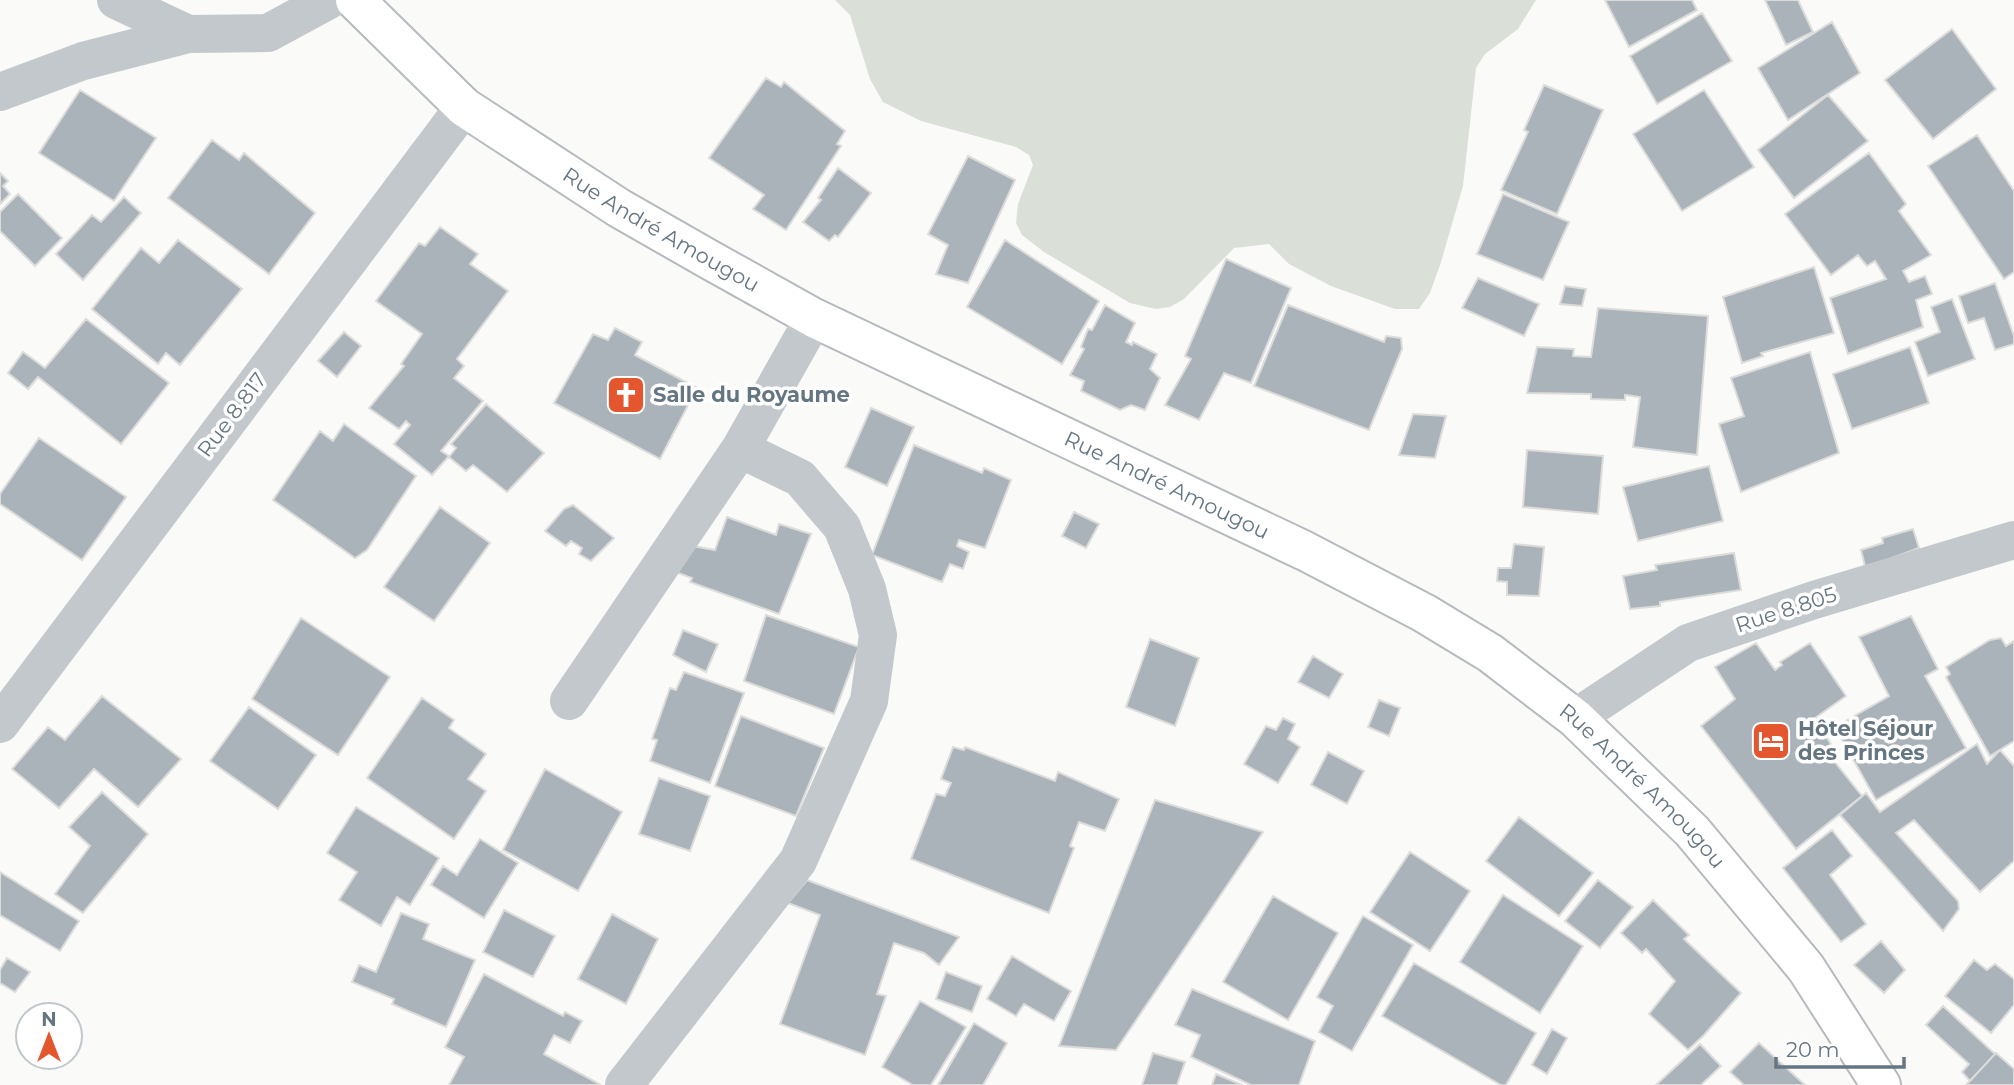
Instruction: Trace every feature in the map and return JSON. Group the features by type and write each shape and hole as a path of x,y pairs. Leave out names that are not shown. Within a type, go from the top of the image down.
{"main road":[{"name":"Rue André Amougou","path":"355,0 464,107 619,208 814,318 1292,545 1412,607 1490,653 1575,718 1692,831 1806,968 1881,1085"}],"street":[{"path":"116,0 188,34"},
{"path":"0,92 83,61 188,34 268,33 329,0"},
{"name":"Rue 8.817","path":"0,724 464,107"},
{"path":"569,701 740,449 814,318"},
{"path":"624,1085 798,861 869,701 878,635 867,589 842,527 800,478 740,449"},
{"name":"Rue 8.805","path":"1575,718 1688,642 1814,600 2014,540"}],"shaded area":[{"path":"835,0 1536,0 1518,29 1485,54 1476,68 1463,186 1430,293 1419,309 1395,309 1331,286 1289,264 1269,244 1234,248 1184,299 1170,307 1156,309 1130,303 1044,252 1022,235 1016,223 1018,204 1033,165 1029,155 1016,147 921,121 883,102 870,79 850,15"}],"building":[{"path":"1605,0 1692,0 1697,10 1629,47"},
{"path":"1765,0 1798,0 1813,32 1786,45"},
{"path":"1702,13 1732,61 1657,104 1630,56"},
{"path":"1832,22 1860,73 1788,120 1758,68"},
{"path":"1952,29 1996,89 1933,139 1885,80"},
{"path":"766,78 781,87 784,82 845,131 837,144 841,146 786,230 753,209 764,195 709,158"},
{"path":"1544,85 1603,110 1557,214 1501,190 1528,132 1524,130"},
{"path":"80,90 156,138 114,201 39,153"},
{"path":"1704,90 1754,167 1682,211 1633,134"},
{"path":"1828,95 1868,141 1794,198 1758,150"},
{"path":"1977,135 2014,191 2014,272 2004,279 1928,166"},
{"path":"212,140 239,160 244,153 315,213 269,274 168,198"},
{"path":"1869,153 1906,204 1899,211 1931,255 1903,271 1909,282 1925,276 1932,294 1916,300 1923,327 1848,354 1830,298 1886,279 1875,261 1867,266 1858,255 1831,275 1785,214"},
{"path":"968,156 1015,180 968,283 936,274 948,245 928,234"},
{"path":"838,168 871,193 838,237 835,235 829,241 803,222 821,200 818,198"},
{"path":"0,173 8,181 3,186 10,194 0,204"},
{"path":"18,194 62,238 35,266 0,231 0,212"},
{"path":"1503,194 1569,222 1543,280 1477,254"},
{"path":"124,197 141,213 83,280 56,254 92,215 101,222"},
{"path":"440,227 478,254 470,264 508,291 457,359 464,366 454,378 483,401 441,451 449,456 432,475 394,444 410,425 406,421 399,429 369,408 404,366 401,364 422,334 376,301 419,243 425,246"},
{"path":"178,240 242,289 180,365 166,353 158,364 92,309 141,248 159,263"},
{"path":"1005,240 1099,301 1062,364 967,307"},
{"path":"1226,259 1291,288 1251,383 1224,373 1199,420 1165,405 1191,359 1185,356"},
{"path":"1814,267 1834,333 1761,353 1763,356 1742,363 1723,297"},
{"path":"1478,278 1539,304 1524,336 1462,308"},
{"path":"1995,283 2014,336 2014,344 1995,350 1984,318 1968,323 1959,296"},
{"path":"1565,286 1586,289 1582,306 1560,304"},
{"path":"1952,299 1975,359 1928,376 1915,342 1940,332 1931,307"},
{"path":"1105,305 1135,323 1126,342 1132,345 1133,342 1157,354 1150,369 1160,378 1145,410 1131,405 1120,410 1081,391 1084,381 1070,375 1084,349 1081,347 1088,329 1092,330"},
{"path":"1288,305 1384,342 1386,336 1401,338 1402,349 1369,430 1254,386"},
{"path":"1598,308 1708,316 1697,455 1633,447 1640,397 1625,395 1625,400 1591,399 1591,394 1527,393 1537,347 1574,349 1573,356 1591,357"},
{"path":"86,319 169,383 121,444 38,377 28,389 8,373 23,352 45,368"},
{"name":"Salle du Royaume","path":"615,328 642,342 635,355 697,388 660,459 554,403 593,334 608,340"},
{"path":"344,332 361,346 337,377 318,361"},
{"path":"1910,347 1929,403 1852,429 1833,374"},
{"path":"1810,352 1839,453 1741,492 1719,424 1744,416 1731,378"},
{"path":"486,404 544,453 507,492 473,465 466,471 449,457 456,448 451,444"},
{"path":"871,408 914,427 887,486 845,467"},
{"path":"1413,414 1446,416 1435,458 1399,455"},
{"path":"344,424 416,476 367,550 355,558 273,500 320,431 333,441"},
{"path":"39,438 126,497 82,560 0,504 0,494"},
{"path":"914,445 982,473 984,468 1011,480 985,548 959,540 957,546 969,552 963,569 950,564 942,582 872,555"},
{"path":"1527,450 1603,456 1598,514 1523,507"},
{"path":"1709,466 1723,521 1638,541 1623,487"},
{"path":"573,505 614,538 591,561 579,554 582,548 571,541 566,546 545,531 564,509"},
{"path":"440,507 490,543 434,621 384,587"},
{"path":"1074,512 1099,524 1086,548 1062,536"},
{"path":"727,517 776,535 779,524 811,534 779,614 690,582 692,578 678,573 687,545 715,550"},
{"path":"1913,529 1919,548 1892,558 1867,574 1861,550 1883,543 1882,538"},
{"path":"1514,544 1544,547 1539,596 1507,595 1507,582 1497,581 1498,568 1511,568"},
{"path":"1734,553 1741,590 1660,602 1660,606 1630,609 1623,576 1657,570 1655,565"},
{"path":"766,615 859,647 834,714 744,681"},
{"path":"1911,616 1938,669 1925,676 1966,748 1876,800 1835,727 1889,696 1859,637"},
{"path":"301,618 390,677 338,755 252,699"},
{"path":"683,630 718,644 706,672 673,655"},
{"path":"2001,638 2006,646 2014,641 2014,741 1990,756 1946,677 1950,674 1946,667 1990,640"},
{"path":"1150,639 1199,658 1175,726 1126,707"},
{"name":"Hôtel Séjour des Princes","path":"1756,643 1775,670 1782,665 1780,662 1810,643 1846,696 1815,718 1838,756 1834,761 1862,796 1796,849 1701,726 1735,699 1715,667"},
{"path":"1313,656 1343,674 1329,698 1298,682"},
{"path":"684,672 744,693 710,783 650,761 657,740 652,739 670,688 676,690"},
{"path":"102,696 181,759 138,807 94,769 59,808 12,769 48,727 65,740"},
{"path":"422,698 454,720 449,728 486,754 468,779 486,791 454,839 367,778"},
{"path":"1379,700 1400,708 1389,736 1368,727"},
{"path":"249,707 316,755 278,809 210,761"},
{"path":"741,716 824,748 796,816 715,786"},
{"path":"1283,718 1295,724 1288,739 1300,747 1278,783 1244,764 1266,726 1276,730"},
{"path":"1977,744 1987,764 2000,750 2014,766 2014,861 1980,892 1914,820 1896,833 1958,901 1959,909 1943,931 1840,815 1866,793 1880,812"},
{"path":"953,747 964,750 965,747 1055,781 1058,772 1119,799 1105,831 1079,822 1070,846 1074,848 1049,913 911,859 936,794 945,796 951,783 941,779"},
{"path":"1328,752 1364,771 1347,804 1311,785"},
{"path":"545,769 622,812 578,891 503,850"},
{"path":"659,778 710,796 690,851 639,834"},
{"path":"102,792 148,834 83,913 55,894 90,846 69,827"},
{"path":"1155,800 1263,832 1116,1050 1059,1046"},
{"path":"356,807 439,858 410,905 397,897 381,926 339,900 357,872 327,853"},
{"path":"1519,817 1593,873 1559,916 1486,861"},
{"path":"1832,830 1852,856 1830,875 1866,924 1841,942 1783,868"},
{"path":"480,839 518,863 484,918 431,885 443,866 457,875"},
{"path":"1410,852 1470,891 1430,951 1370,912"},
{"path":"0,872 79,921 60,951 0,915"},
{"path":"807,880 959,937 939,965 924,953 894,943 877,994 886,996 865,1055 780,1024 820,915 788,903"},
{"path":"1598,880 1633,907 1600,948 1565,921"},
{"path":"1503,895 1583,946 1540,1013 1460,962"},
{"path":"1273,896 1338,933 1288,1020 1223,982"},
{"path":"1653,900 1689,935 1684,939 1741,993 1688,1050 1649,1014 1675,981 1646,949 1642,953 1621,933"},
{"path":"504,910 555,936 533,977 483,952"},
{"path":"401,913 429,924 423,939 475,960 446,1027 392,1004 394,999 352,982 359,965 376,972"},
{"path":"612,914 658,939 626,1004 578,979"},
{"path":"1363,916 1413,945 1352,1051 1319,1032 1333,1006 1317,997"},
{"path":"1881,941 1905,970 1884,993 1854,965"},
{"path":"1012,956 1071,991 1054,1021 1024,1004 1016,1016 987,999"},
{"path":"7,958 30,972 15,992 0,983 0,970"},
{"path":"1974,960 1987,970 1995,964 2014,979 2014,1005 1991,1033 1945,996"},
{"path":"1414,963 1536,1033 1506,1085 1501,1085 1382,1016"},
{"path":"946,972 982,986 972,1012 936,999"},
{"path":"484,974 563,1016 565,1012 582,1021 570,1043 554,1035 544,1054 601,1085 449,1085 464,1057 445,1047"},
{"path":"1192,989 1315,1041 1299,1085 1251,1085 1191,1057 1200,1035 1175,1025"},
{"path":"920,1001 966,1027 931,1085 913,1085 882,1067"},
{"path":"1943,1006 1995,1054 1970,1081 1962,1072 1969,1064 1926,1025"},
{"path":"974,1023 1007,1043 983,1085 938,1085"},
{"path":"1552,1029 1567,1038 1547,1074 1532,1065"},
{"path":"1759,1043 1805,1085 1744,1085 1730,1072"},
{"path":"1700,1044 1721,1066 1701,1085 1656,1085"},
{"path":"1153,1053 1185,1062 1177,1085 1142,1085"},
{"path":"1996,1053 2014,1069 2014,1085 1966,1085"},
{"path":"1216,1074 1242,1085 1212,1085"}],"place":[{"name":"Salle du Royaume","path":"626,395"},
{"name":"Hôtel Séjour des Princes","path":"1771,741"}]}
